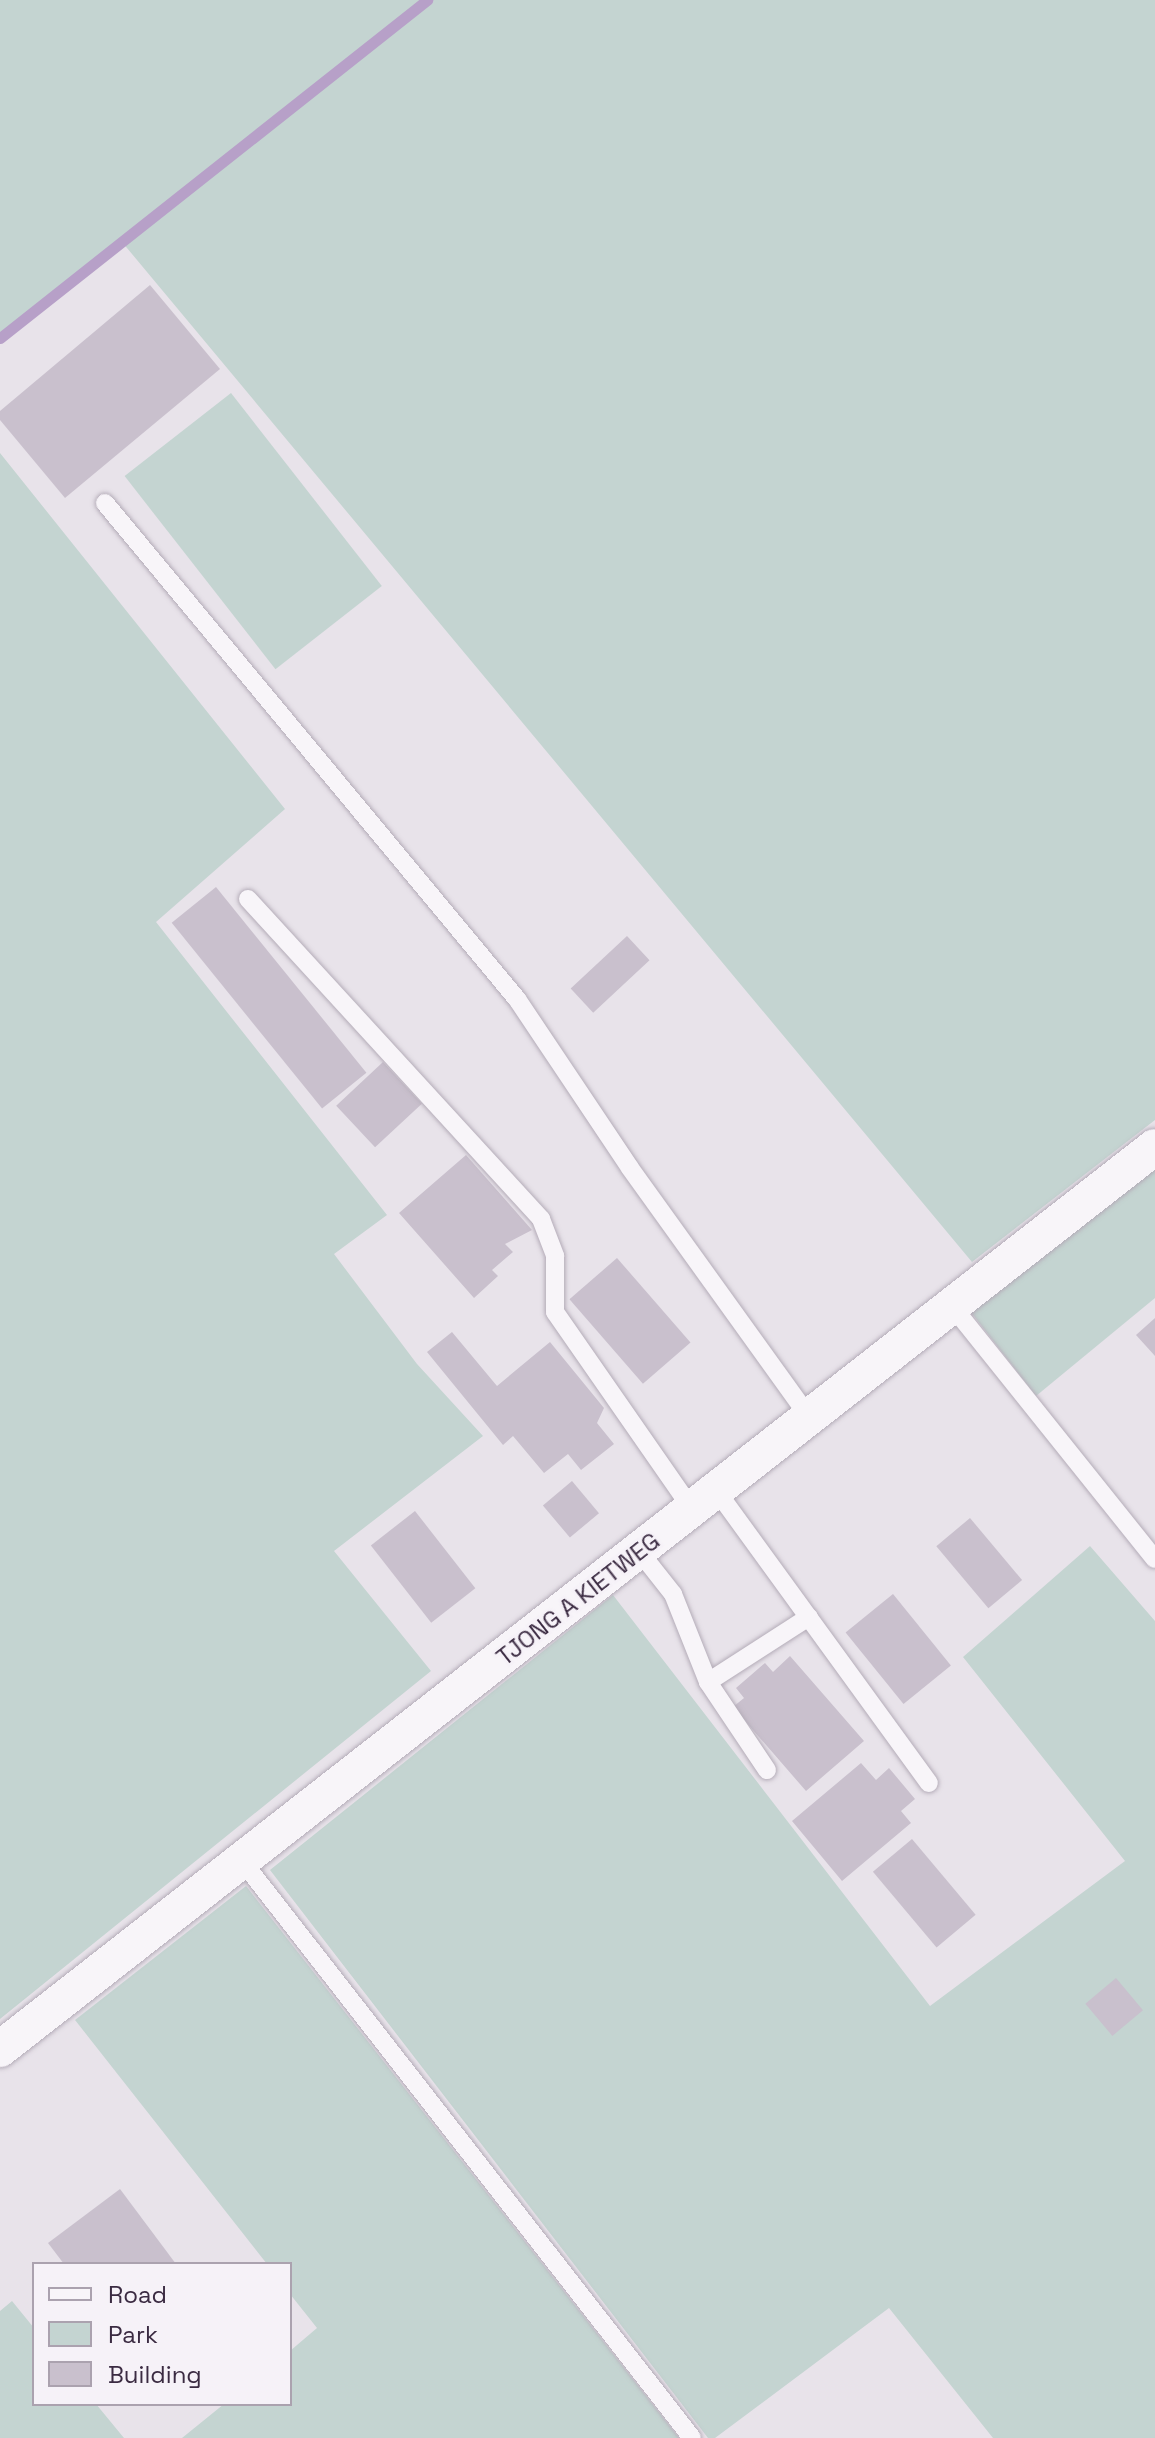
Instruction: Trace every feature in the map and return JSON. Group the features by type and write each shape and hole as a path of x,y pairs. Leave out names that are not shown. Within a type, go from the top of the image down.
{"street":[{"name":"TJONG A KIETWEG","path":"0,2049 1155,1147"}],"lane":[{"path":"105,503 517,999 809,1417"},
{"path":"248,899 541,1219 555,1256 555,1312 704,1500 809,1617 929,1783"},
{"path":"952,1306 1155,1559"},
{"path":"639,1551 673,1594 708,1682 767,1770"},
{"path":"708,1682 809,1617"},
{"path":"243,1862 692,2438"}],"green space":[{"path":"0,0 1155,0 1155,1120 972,1262 122,242 0,338"},
{"path":"231,393 382,586 275,669 125,476"},
{"path":"0,453 285,809 156,922 387,1215 334,1254 417,1364 483,1436 334,1551 431,1671 0,2019"},
{"path":"1155,1166 1155,1298 1036,1396 970,1311"},
{"path":"1090,1546 1155,1621 1155,2438 993,2438 889,2308 715,2438 708,2438 270,1870 613,1595 930,2006 1125,1861 963,1657"},
{"path":"246,1886 679,2438 182,2438 222,2406 292,2406 292,2349 317,2328 292,2297 292,2262 265,2262 75,2020"},
{"path":"12,2301 32,2326 32,2406 98,2406 124,2438 0,2438 0,2311"}],"building":[{"path":"150,285 220,369 65,498 0,420 0,411"},
{"path":"216,887 366,1073 322,1109 172,923"},
{"path":"627,936 650,960 593,1013 571,989"},
{"path":"383,1062 422,1104 375,1147 336,1106"},
{"path":"466,1155 532,1230 505,1244 513,1252 492,1270 498,1276 474,1298 399,1213"},
{"path":"617,1258 690,1343 643,1384 569,1299"},
{"path":"1155,1318 1155,1356 1136,1335"},
{"path":"452,1332 497,1386 550,1342 604,1408 597,1423 614,1444 581,1470 568,1454 544,1473 513,1436 503,1445 427,1352"},
{"path":"572,1481 599,1513 570,1538 543,1505"},
{"path":"415,1511 475,1588 431,1623 371,1545"},
{"path":"970,1518 1022,1580 988,1608 936,1546"},
{"path":"893,1594 951,1665 903,1704 846,1632"},
{"path":"790,1656 864,1741 806,1791 733,1707 744,1698 736,1688 765,1663 773,1672"},
{"path":"861,1763 876,1780 889,1768 915,1799 901,1811 911,1823 842,1881 792,1821"},
{"path":"912,1839 976,1915 937,1948 873,1872"},
{"path":"1116,1978 1143,2010 1112,2036 1085,2004"},
{"path":"120,2189 175,2262 62,2262 48,2243"}],"waterway":[{"path":"0,338 427,0"}]}
